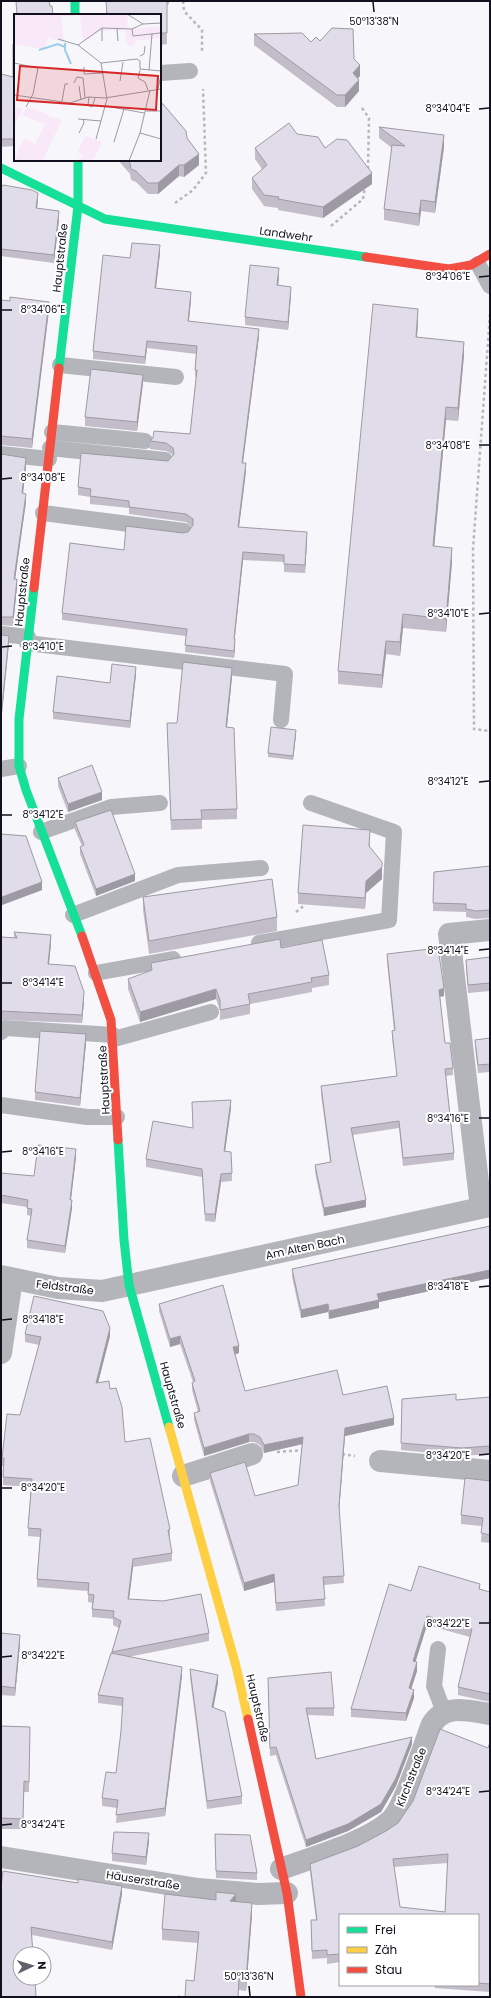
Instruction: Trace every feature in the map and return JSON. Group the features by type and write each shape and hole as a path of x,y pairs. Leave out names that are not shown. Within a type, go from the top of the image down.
{"street":[{"path":"75,1 75,14"},
{"name":"Hauptstraße","path":"78,161 78,206 19,719 19,766 41,832 106,1001 114,1037 124,1247 129,1285 236,1666 287,1892 301,1997"},
{"name":"Landwehr","path":"1,168 105,219 449,269 462,269 484,259"},
{"name":"Am Alten Bach","path":"129,1285 485,1207 449,934 490,930"},
{"path":"1,1353 7,1277"},
{"name":"Feldstraße","path":"7,1277 58,1288 85,1290 102,1291 129,1285"},
{"path":"183,1476 252,1454"},
{"path":"380,1461 490,1471"},
{"path":"444,1712 453,1710 490,1714"},
{"name":"Kirchstraße","path":"281,1869 365,1837 390,1821 401,1806 432,1724 436,1717 444,1712"},
{"name":"Häuserstraße","path":"1,1857 198,1889 258,1894 287,1892"}],"lane":[{"path":"161,73 190,71"},
{"path":"484,259 490,286"},
{"path":"60,365 176,377"},
{"path":"1,454 51,446 145,440"},
{"path":"51,446 165,460"},
{"path":"42,513 184,531"},
{"path":"1,634 28,640 285,674 281,720"},
{"path":"1,769 19,766"},
{"path":"41,832 111,807 160,803"},
{"path":"243,946 389,920 394,832 311,803"},
{"path":"74,915 178,875 261,868"},
{"path":"96,973 188,956"},
{"path":"1,1032 5,1028 114,1037 211,1012"},
{"path":"1,1105 87,1117 117,1117"},
{"path":"438,1649 434,1686 444,1712"}],"path":[{"path":"183,1 184,11 202,30 202,54"},
{"path":"153,226 169,207 193,190 206,173 203,86"},
{"path":"362,108 369,118 368,174"},
{"path":"325,252 330,227 363,199 367,181"},
{"path":"490,314 473,549 474,729 490,731"},
{"path":"252,1454 310,1450"},
{"path":"337,1453 380,1461"}],"building":[{"path":"16,1 49,1 50,6 52,6 53,14 17,14"},
{"path":"106,1 167,1 167,33 161,33 161,14 107,14"},
{"path":"332,28 353,29 354,59 360,65 353,73 359,80 345,95 337,95 254,34 302,33 311,42 316,37 320,41"},
{"path":"14,44 14,139 1,139 1,74 13,77"},
{"path":"161,103 186,131 187,138 199,154 184,165 179,165 158,183 148,183 136,171 131,169 128,161 161,161"},
{"path":"289,123 297,134 318,137 325,148 337,139 347,140 372,173 323,207 264,195 252,178 267,165 255,148"},
{"path":"379,127 444,135 435,202 421,200 419,214 384,209 392,145 405,146"},
{"path":"3,185 32,190 38,193 36,208 59,211 54,255 1,249 1,186"},
{"path":"132,243 160,245 155,288 191,292 188,321 259,329 242,463 246,463 238,527 307,532 305,565 284,564 284,555 243,552 234,651 185,645 187,629 62,613 70,543 124,550 126,526 183,533 188,532 193,525 193,519 186,514 129,507 129,501 90,496 91,489 78,487 81,453 168,461 174,454 173,448 166,443 150,441 153,438 154,431 190,434 197,370 195,370 197,346 147,341 145,357 93,351 103,255 130,258"},
{"path":"250,265 279,268 277,285 291,287 288,322 245,317"},
{"path":"10,297 49,302 32,439 1,436 1,300 10,301"},
{"path":"373,304 418,309 416,337 464,342 458,408 446,407 433,546 452,548 446,619 403,614 400,642 386,641 382,675 338,671"},
{"path":"91,369 143,375 137,422 85,417"},
{"path":"1,454 26,458 22,493 26,494 14,579 17,579 13,617 1,617"},
{"path":"1,635 9,636 1,716"},
{"path":"183,662 232,668 226,727 234,728 237,809 201,810 202,819 171,820 167,723 177,723"},
{"path":"112,664 136,667 130,721 53,712 57,676 110,683"},
{"path":"271,727 296,730 293,756 268,753"},
{"path":"92,765 102,792 68,804 58,778"},
{"path":"111,810 135,874 96,889 80,847 84,845 75,822"},
{"path":"303,825 370,830 369,846 382,862 382,867 366,881 365,898 298,893"},
{"path":"1,834 26,836 42,882 2,897"},
{"path":"490,866 490,910 476,911 466,909 466,904 433,903 434,872"},
{"path":"272,879 277,917 149,941 143,897"},
{"path":"14,932 51,935 48,964 75,966 84,992 82,1015 1,1011 1,937 17,938"},
{"path":"280,939 281,948 322,940 329,975 311,978 312,982 248,994 250,1004 220,1010 220,1000 216,989 140,1012 128,979 152,970 151,963"},
{"path":"438,948 444,988 439,990 445,1043 450,1043 453,1068 445,1069 454,1153 403,1158 399,1121 351,1128 366,1200 324,1208 315,1165 331,1162 321,1086 397,1076 392,1031 395,1030 387,954"},
{"path":"490,957 490,983 468,985 466,960"},
{"path":"40,1031 86,1034 80,1098 35,1092"},
{"path":"490,1038 490,1064 478,1065 475,1040"},
{"path":"231,1100 224,1151 231,1152 232,1173 221,1174 215,1214 205,1214 202,1169 146,1159 153,1121 193,1128 192,1102"},
{"path":"38,1145 76,1149 70,1200 72,1200 65,1246 27,1240 32,1209 27,1208 28,1200 1,1195 1,1173 34,1176"},
{"path":"490,1226 490,1270 377,1294 379,1300 329,1311 328,1304 301,1310 292,1269"},
{"path":"223,1285 239,1346 233,1347 245,1391 337,1370 343,1395 387,1386 394,1418 345,1428 339,1506 344,1576 323,1577 325,1599 276,1603 274,1574 244,1583 210,1473 245,1462 255,1496 298,1485 303,1437 264,1445 260,1437 254,1434 249,1434 204,1448 194,1413 200,1411 192,1383 195,1381 180,1336 170,1339 159,1304"},
{"path":"34,1296 103,1311 110,1328 96,1383 109,1381 110,1389 116,1388 122,1407 125,1442 150,1438 170,1529 168,1530 172,1553 133,1559 128,1599 163,1601 201,1594 209,1633 112,1652 121,1621 113,1617 114,1611 92,1609 94,1595 88,1594 89,1583 37,1579 41,1529 28,1528 32,1479 3,1477 4,1458 2,1458 7,1414 20,1415 41,1337 25,1334"},
{"path":"456,1394 456,1400 490,1397 490,1446 462,1448 401,1443 402,1399"},
{"path":"465,1478 490,1481 490,1535 481,1533 483,1518 461,1515"},
{"path":"419,1566 480,1584 479,1589 490,1592 490,1694 458,1687 472,1629 427,1616 413,1661 417,1662 409,1688 414,1690 406,1713 351,1709 389,1584 411,1591"},
{"path":"1,1633 20,1635 15,1688 1,1686"},
{"path":"111,1653 182,1667 165,1808 116,1815 118,1800 102,1798 106,1772 116,1773 121,1731 123,1698 98,1695"},
{"path":"190,1669 218,1675 212,1707 225,1712 242,1796 207,1801"},
{"path":"331,1672 334,1708 306,1708 316,1759 412,1737 396,1778 381,1804 348,1824 306,1840 276,1747 270,1748 268,1678"},
{"path":"1,1726 30,1727 29,1782 24,1781 23,1819 1,1818"},
{"path":"440,1729 488,1748 490,1742 490,1984 479,1983 479,1914 339,1914 339,1954 327,1955 327,1950 312,1951 311,1920 317,1920 310,1864 358,1846 398,1823 413,1801","holes":["448,1854 445,1912 400,1907 393,1859"]},
{"path":"114,1832 149,1833 146,1857 112,1853"},
{"path":"215,1834 250,1835 257,1873 216,1871"},
{"path":"3,1871 78,1883 78,1879 122,1886 112,1942 31,1927 32,1946 12,1946 12,1986 35,1986 36,1997 1,1997 1,1887"},
{"path":"216,1892 236,1894 230,1901 252,1903 246,1980 239,1979 238,1997 185,1997 186,1980 194,1981 199,1932 162,1929 165,1894 216,1900"}],"traffic: fast":[{"path":"75,1 75,14"},
{"path":"59,368 78,206 78,161"},
{"path":"1,168 105,219 366,257"},
{"path":"34,588 19,719 19,766 26,790 82,936"},
{"path":"118,1140 124,1240 129,1285 169,1427"}],"traffic: slow":[{"path":"169,1427 236,1666 248,1719"}],"traffic: jam":[{"path":"366,257 449,269 471,265 490,254"},
{"path":"34,588 59,368"},
{"path":"82,936 111,1020 118,1140"},
{"path":"248,1719 287,1893 301,1997"}]}
